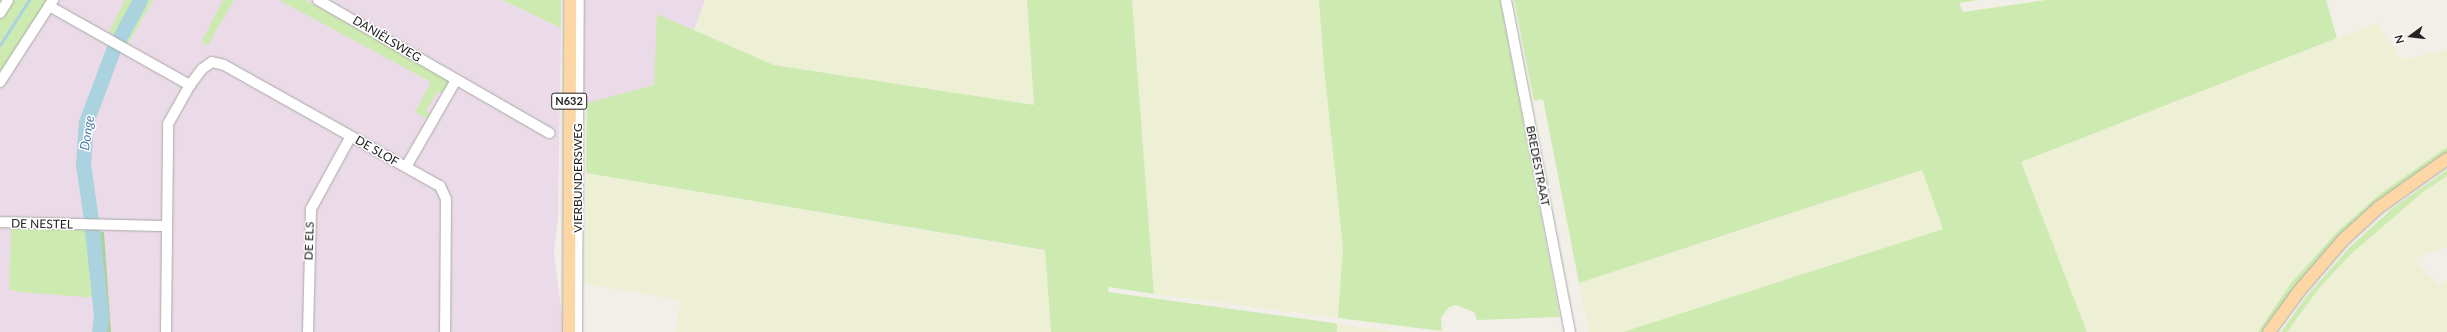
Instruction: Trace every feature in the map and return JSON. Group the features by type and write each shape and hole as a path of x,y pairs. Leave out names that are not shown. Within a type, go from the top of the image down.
{"main road":[{"name":"VIERBUNDERSWEG","path":"570,0 574,30 573,286 571,332"},
{"path":"2269,332 2300,290 2343,240 2378,208 2447,159"}],"street":[{"path":"0,13 8,0"},
{"name":"DANIËLSWEG","path":"318,0 550,133"},
{"name":"VIERBUNDERSWEG","path":"574,30 579,0"},
{"name":"BREDESTRAAT","path":"1506,0 1570,332"},
{"path":"0,82 51,3 116,44 190,85"},
{"name":"DE SLOF","path":"166,332 168,124 190,85 202,69 212,62 224,65 440,186 446,199 444,332"},
{"path":"406,167 456,80"},
{"name":"DE ELS","path":"308,332 311,209 351,136"},
{"name":"DE NESTEL","path":"0,222 10,224 166,226"}],"shaded area":[{"path":"0,0 502,0 561,28 558,218 554,252 564,332 0,332"},
{"path":"577,0 708,0 699,36 659,90 631,108 576,103"}],"green space":[{"path":"10,0 47,0 0,73 0,16"},
{"path":"125,0 153,0 128,44 109,32"},
{"path":"223,0 234,0 208,45 201,42"},
{"path":"279,0 305,0 444,77 448,81 444,94 438,91 426,111 432,114 430,118 426,118 415,112 431,82"},
{"path":"502,0 561,0 561,28"},
{"path":"705,0 1027,0 1034,105 774,65 694,30"},
{"path":"1027,0 1132,0 1154,294 1109,287 1108,292 1334,323 1337,324 1337,332 1051,332 1045,250 586,173 587,103 654,85 657,14 774,65 1034,105"},
{"path":"1132,0 1319,0 1324,68 1343,248 1338,318 1154,294"},
{"path":"1319,0 1500,0 1560,317 1477,320 1474,312 1456,305 1449,307 1441,318 1442,331 1338,318 1343,248 1324,68"},
{"path":"1514,0 1978,0 1959,3 1963,12 2046,0 2326,0 2337,38 2021,162 2087,332 1623,332 1943,229 1922,170 1579,283 1543,99 1534,101"},
{"path":"2377,23 2402,60 2447,49 2447,147 2381,193 2337,232 2311,260 2258,332 2087,332 2021,162"},
{"path":"2447,147 2447,154 2384,198 2264,332 2258,332 2291,283 2337,232 2381,193"},
{"path":"1922,170 1943,229 1623,332 1589,332 1579,283"},
{"path":"2447,170 2447,176 2423,192 2351,254 2320,287 2287,332 2281,332 2307,296 2351,246 2393,208"},
{"path":"586,173 1045,251 1051,332 676,332 680,300 586,284"},
{"path":"2447,176 2447,246 2414,260 2439,285 2447,281 2447,332 2287,332 2320,287 2351,254 2423,192"},
{"path":"11,229 91,230 98,298 19,292 9,289"},
{"path":"91,230 104,232 111,332 100,332"},
{"path":"1337,324 1381,330 1392,332 1337,332"}],"waterway":[{"path":"0,45 29,0"},
{"name":"Donge","path":"119,39 140,0"},
{"name":"Donge","path":"91,220 83,164 86,122 113,50"},
{"name":"Donge","path":"92,230 101,316 99,332"}]}
